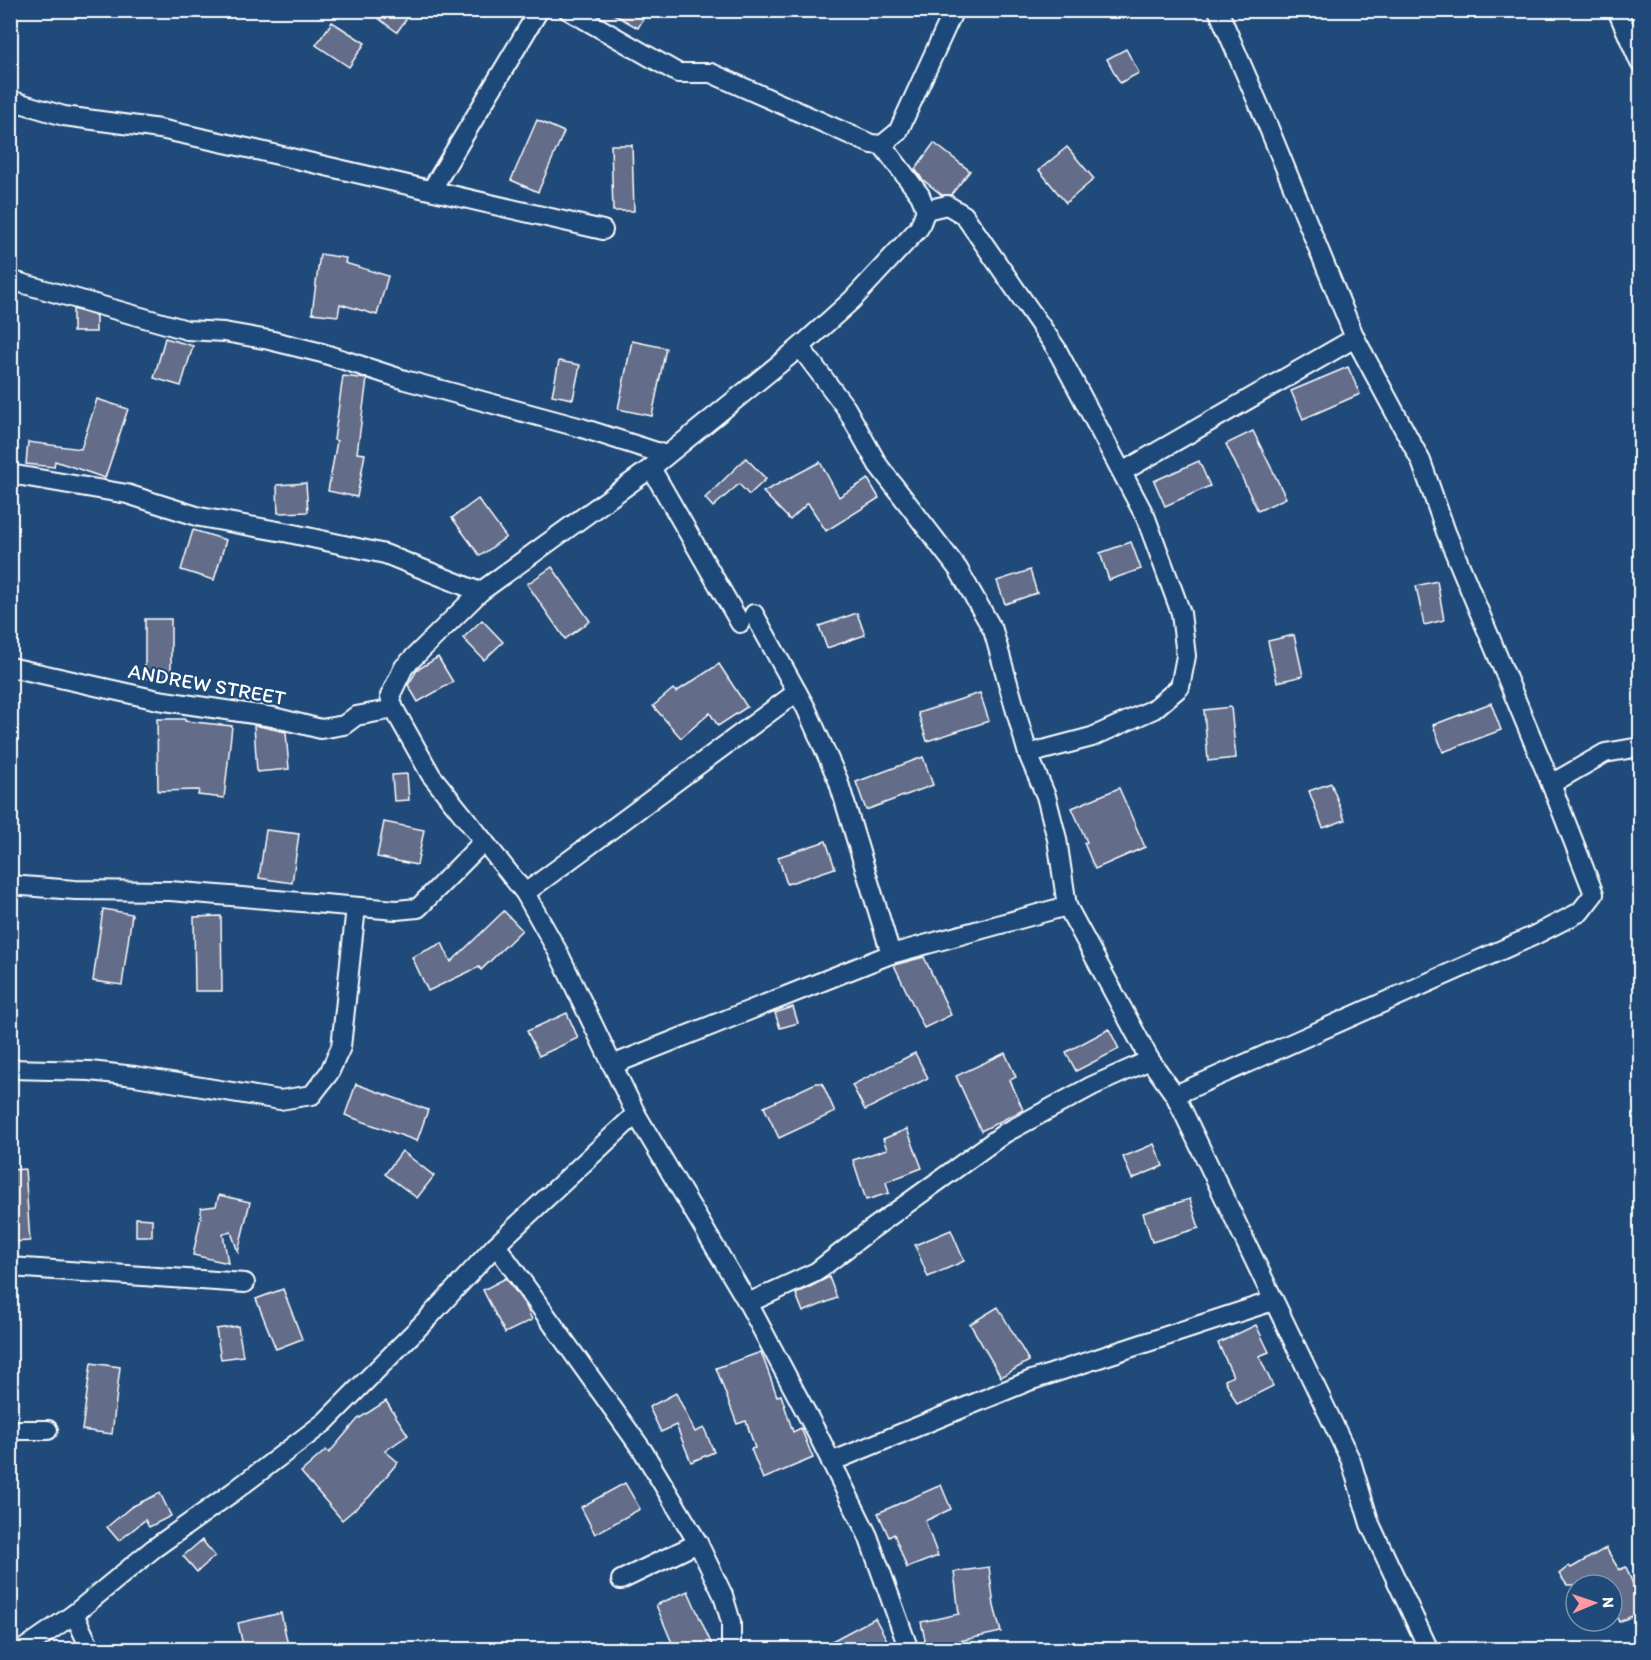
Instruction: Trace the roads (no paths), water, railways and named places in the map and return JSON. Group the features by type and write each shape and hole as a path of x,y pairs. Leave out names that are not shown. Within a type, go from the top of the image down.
{"street":[{"path":"432,189 539,10"},
{"path":"568,10 678,73 711,73 871,144 882,145 898,132 954,10"},
{"path":"1174,1095 1533,936 1580,912 1594,894 1551,784 1446,532 1421,461 1354,338 1218,10"},
{"path":"1617,10 1641,63"},
{"path":"10,100 64,116 160,129 432,189 603,230"},
{"path":"882,145 920,195 926,210 919,228 852,300 800,347 651,468 480,592 404,667 390,696 394,709 431,775 525,893 558,952 636,1114 748,1302 831,1462 868,1536 909,1650"},
{"path":"926,210 947,205 964,215 1056,348 1146,518 1181,613 1186,656 1180,687 1154,709 1092,737 1028,754"},
{"path":"10,280 187,330 224,332 322,353 405,380 582,428 666,455"},
{"path":"1122,472 1354,338"},
{"path":"800,347 846,408 879,465 958,569 993,630 1028,754 1046,796 1057,839 1067,906 1150,1060 1174,1095 1351,1461 1370,1524 1429,1650"},
{"path":"651,468 747,619 797,692 838,780 891,954"},
{"path":"10,474 127,494 200,517 385,554 480,592"},
{"name":"ANDREW STREET","path":"10,667 158,700 273,717 321,729 344,725 356,716 394,709"},
{"path":"525,893 797,692"},
{"path":"1551,784 1605,753 1641,747"},
{"path":"10,885 75,890 161,890 396,910 418,908 484,841"},
{"path":"10,1069 90,1071 135,1076 280,1100 312,1095 329,1073 341,1047 356,906"},
{"path":"612,1065 891,954 1067,906"},
{"path":"748,1302 816,1272 1005,1133 1092,1086 1150,1060"},
{"path":"22,1650 74,1614 153,1549 325,1422 430,1316 496,1245 636,1114"},
{"path":"496,1245 643,1451 698,1543 723,1595 731,1623 730,1650"},
{"path":"10,1267 245,1283"},
{"path":"831,1462 1029,1382 1273,1300"},
{"path":"10,1430 48,1430"},
{"path":"621,1580 698,1543"},
{"path":"74,1614 91,1650"}]}
